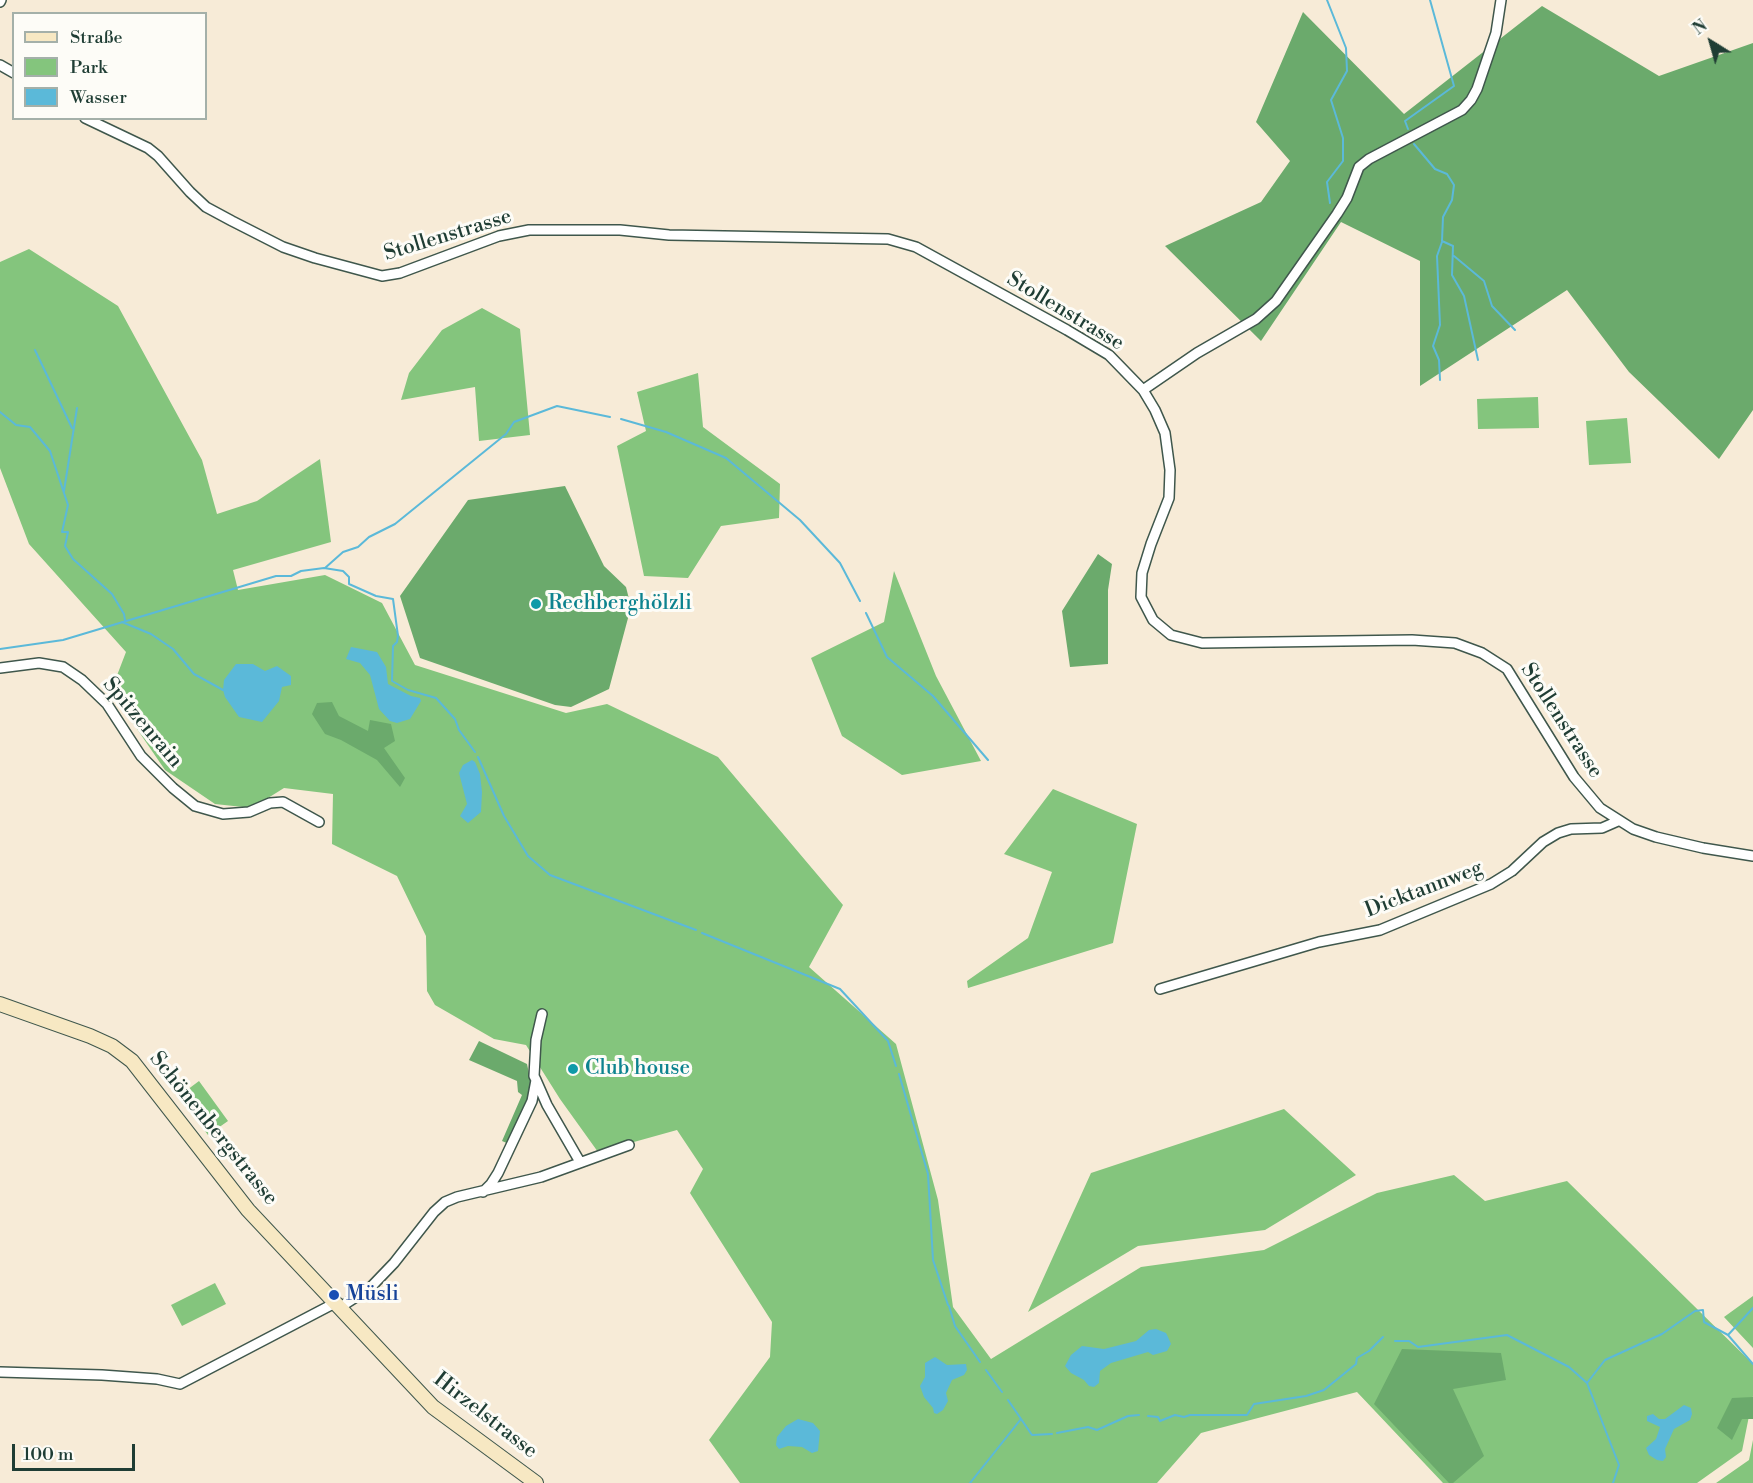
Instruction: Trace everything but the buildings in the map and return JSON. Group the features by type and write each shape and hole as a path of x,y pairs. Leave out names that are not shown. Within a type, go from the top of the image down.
{"street":[{"path":"1143,390 1178,365 1256,320 1266,311 1298,273 1337,214 1347,198 1359,167 1369,159 1462,110 1477,89 1496,33 1501,0"},
{"name":"Stollenstrasse","path":"89,120 147,148 158,156 206,207 232,221 304,255 382,276 400,273 499,236 529,230 620,230 669,235 888,239 916,247 1109,355 1143,390 1165,433 1170,470 1169,498 1142,573 1141,597 1153,620 1171,635 1202,643 1412,640 1455,643 1482,653 1507,669 1581,786 1600,808 1618,821 1656,837 1753,856"},
{"name":"Spitzenrain","path":"0,668 39,663 63,667 82,680 106,704 141,756 172,788 195,806 224,814 249,812 270,803 284,802 319,822"},
{"name":"Dicktannweg","path":"1160,989 1318,942 1380,930 1491,884 1512,870 1543,842 1558,833 1571,829 1602,828 1618,821"},
{"name":"Schönenbergstrasse","path":"0,1004 90,1036 112,1046 132,1061 243,1204 337,1305"},
{"path":"483,1192 498,1173 532,1101 536,1080 536,1040 542,1014"},
{"path":"536,1080 547,1105 580,1162"},
{"path":"0,1372 102,1375 157,1379 180,1384 370,1288 394,1263 444,1202 541,1177 629,1145"},
{"name":"Hirzelstrasse","path":"337,1305 433,1407 536,1483"}],"green space":[{"path":"1542,6 1659,76 1753,43 1753,410 1719,459 1629,372 1567,290 1420,386 1420,261 1341,222 1261,341 1165,246 1261,202 1290,161 1256,122 1303,12 1404,114"},
{"path":"29,249 118,306 202,460 217,514 257,501 320,459 331,542 233,570 238,590 325,575 382,603 415,665 566,713 607,704 718,757 843,905 809,967 896,1044 938,1200 953,1307 991,1359 1141,1267 1264,1250 1377,1193 1454,1175 1485,1201 1567,1181 1753,1364 1753,1396 1742,1451 1697,1483 1443,1483 1357,1392 1201,1433 1157,1483 740,1483 709,1440 770,1357 772,1322 690,1193 703,1169 677,1130 598,1152 560,1099 526,1045 494,1039 435,1005 427,991 426,936 397,876 332,844 333,794 284,788 252,808 215,804 165,770 111,691 126,652 29,544 0,468 0,262"},
{"path":"482,308 520,329 530,435 479,441 475,387 401,400 409,373 442,330"},
{"path":"698,373 703,427 780,484 779,518 721,526 688,578 644,576 617,446 646,431 637,392"},
{"path":"1538,397 1539,428 1478,429 1477,399"},
{"path":"1627,418 1631,463 1589,465 1586,421"},
{"path":"565,486 604,566 626,587 631,607 609,689 571,707 555,705 420,658 400,596 468,500"},
{"path":"1098,554 1112,564 1108,590 1108,664 1070,667 1062,611"},
{"path":"894,571 936,676 981,761 902,775 842,736 811,658 884,622"},
{"path":"332,702 339,716 368,731 370,720 391,724 395,741 384,748 405,778 400,787 377,760 325,734 312,714 317,703"},
{"path":"1053,789 1137,824 1113,943 968,988 967,981 1028,938 1052,872 1004,854"},
{"path":"479,1041 527,1064 531,1083 530,1099 509,1144 502,1141 522,1095 518,1092 517,1081 469,1060"},
{"path":"199,1081 228,1121 208,1135 179,1096"},
{"path":"1284,1109 1356,1175 1265,1230 1138,1246 1028,1312 1091,1173"},
{"path":"215,1283 226,1304 182,1326 171,1305"},
{"path":"1753,1296 1753,1348 1724,1317"},
{"path":"1402,1349 1501,1353 1506,1380 1453,1389 1484,1456 1453,1483 1449,1483 1374,1404"},
{"path":"1753,1397 1753,1419 1742,1419 1732,1440 1717,1428 1732,1398"},
{"path":"1753,1440 1753,1483 1716,1483 1749,1460"}],"water":[{"path":"351,647 377,652 386,667 388,684 420,698 421,701 410,719 397,723 390,721 379,709 370,675 360,663 346,659"},
{"path":"236,664 253,664 265,671 277,666 291,676 291,685 282,687 279,701 262,722 239,717 225,697 224,680"},
{"path":"472,760 480,774 481,812 468,823 460,816 467,804 459,773 463,765"},
{"path":"1156,1329 1166,1333 1171,1344 1167,1351 1153,1355 1148,1352 1111,1363 1100,1371 1099,1383 1094,1387 1071,1373 1065,1366 1071,1355 1082,1346 1104,1349 1136,1341 1149,1330"},
{"path":"935,1357 947,1365 966,1364 967,1370 964,1375 952,1380 946,1393 948,1401 943,1410 937,1414 924,1397 920,1386 925,1377 925,1363"},
{"path":"1684,1405 1691,1408 1690,1420 1674,1429 1665,1449 1666,1457 1663,1461 1657,1460 1649,1455 1646,1448 1656,1439 1660,1427 1647,1421 1647,1416 1653,1414 1659,1419 1665,1419"},
{"path":"798,1419 813,1423 820,1431 818,1451 812,1453 802,1447 788,1446 779,1449 776,1445 777,1437 786,1426"}],"waterway":[{"path":"1327,0 1346,48 1347,71 1331,100 1343,138 1343,161 1327,182 1330,203"},
{"path":"1408,129 1405,121 1454,86 1430,0"},
{"path":"1414,144 1435,169 1447,174 1454,185 1452,200 1443,217 1442,241 1453,246 1452,275 1464,296 1478,360"},
{"path":"1440,380 1439,360 1433,346 1440,325 1437,256 1442,242"},
{"path":"1454,256 1484,281 1492,306 1515,330"},
{"path":"35,350 72,428"},
{"path":"325,568 343,552 358,547 369,537 395,524 506,434 514,422 557,406 610,417"},
{"path":"64,491 77,408"},
{"path":"0,412 16,425 30,427 50,451 68,505 62,532 68,532 65,546 73,559 112,594 125,620"},
{"path":"621,419 666,432 726,458 800,520 840,563 860,601"},
{"path":"0,649 63,640 276,576 291,576 301,571 324,568 343,571 349,577 349,584 376,596 393,599 398,636 393,646 392,681 408,690 436,698 455,719 459,730 475,752"},
{"path":"866,613 887,657 933,696 988,760"},
{"path":"122,622 151,634 173,649 194,674 223,690"},
{"path":"478,757 504,816 528,856 550,875 696,930"},
{"path":"702,933 840,989 888,1041 896,1066"},
{"path":"899,1074 928,1174 933,1260 948,1305"},
{"path":"949,1306 955,1326 980,1362"},
{"path":"1587,1383 1605,1360 1662,1334 1695,1311 1703,1310 1704,1322 1728,1335 1753,1308"},
{"path":"1395,1341 1409,1341 1418,1347 1507,1335 1569,1367 1587,1383 1619,1465 1613,1483"},
{"path":"1728,1335 1753,1364"},
{"path":"1148,1416 1158,1417 1160,1421 1175,1415 1184,1417 1190,1415 1247,1415 1254,1404 1306,1396 1324,1390 1356,1364 1357,1358 1369,1351 1383,1337"},
{"path":"986,1370 1002,1392"},
{"path":"1008,1400 1032,1435 1052,1434"},
{"path":"1057,1433 1088,1427 1097,1430 1128,1416 1139,1415"},
{"path":"970,1483 1021,1419"}],"place":[{"name":"Rechberghölzli","path":"536,604"},
{"name":"Club house","path":"573,1069"},
{"name":"Müsli","path":"334,1295"}]}
